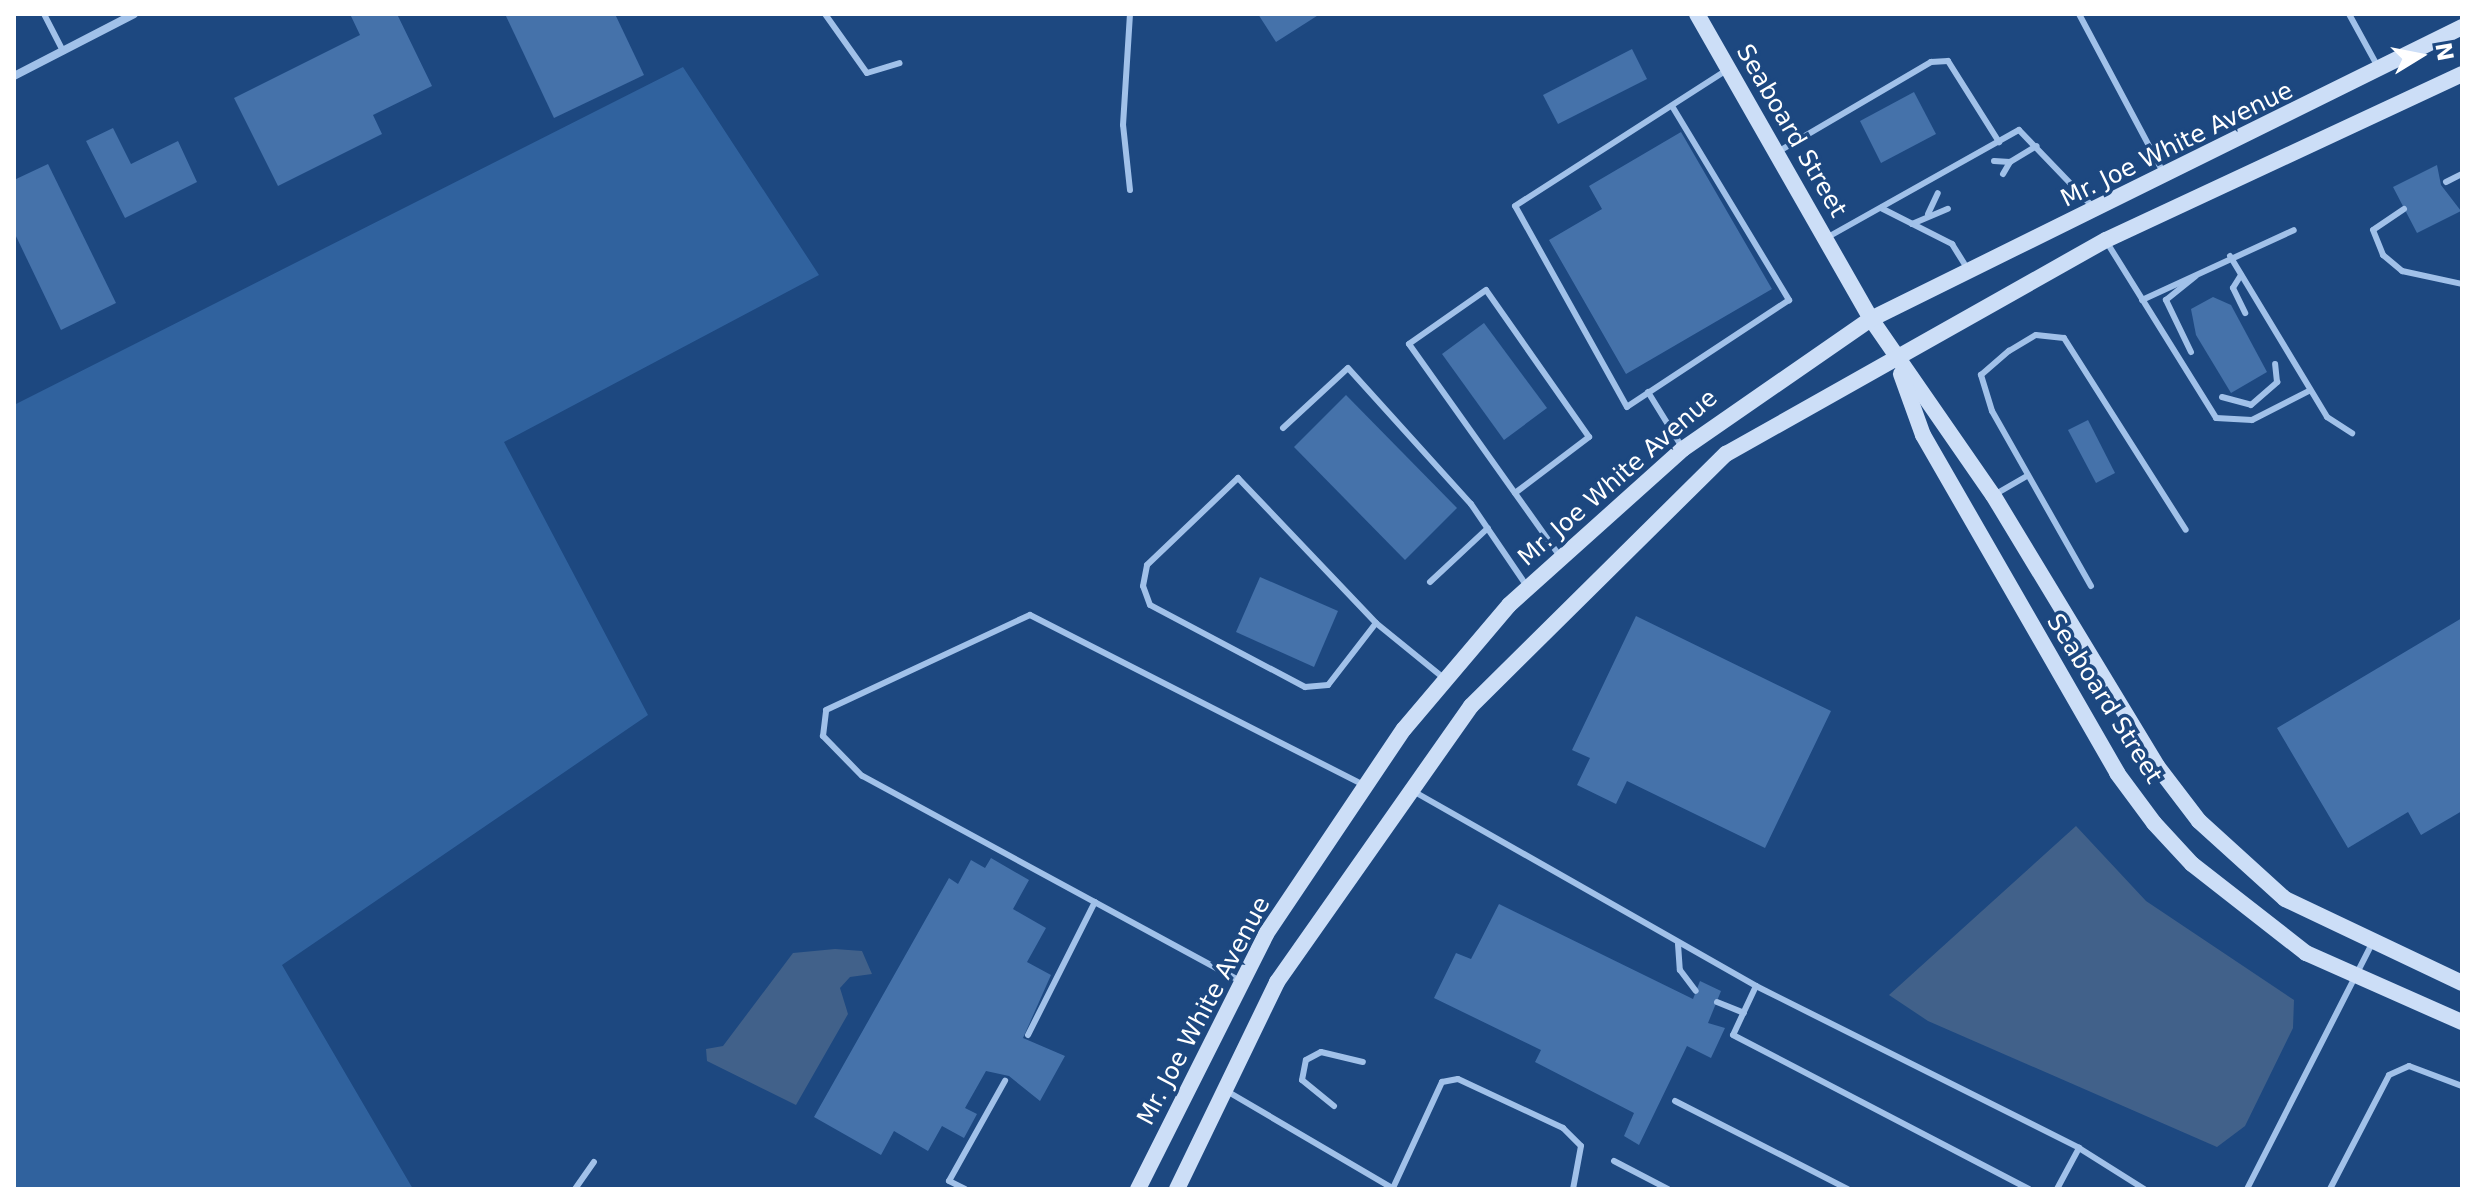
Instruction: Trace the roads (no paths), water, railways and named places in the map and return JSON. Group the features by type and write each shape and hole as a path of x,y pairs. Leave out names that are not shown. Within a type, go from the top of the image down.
{"main road":[{"name":"Seaboard Street","path":"1697,14 1871,319 1993,495 2157,766 2199,821 2285,899 2372,944 2462,983"},
{"name":"Mr. Joe White Avenue","path":"1138,1189 1242,982 1365,786 1445,679 1528,588 1683,449 1871,319 2165,178 2462,27"},
{"path":"1177,1189 1277,982 1471,706 1726,454 1894,354 2106,240 2462,74"},
{"name":"Seaboard Street","path":"1894,354 1923,435 2117,773 2192,864 2306,953 2462,1022"}],"street":[{"path":"14,75 134,14"}],"lane":[{"path":"44,14 63,51"},
{"path":"825,14 867,73 899,63"},
{"path":"1130,14 1123,125 1130,190"},
{"path":"2079,14 2165,178"},
{"path":"2349,14 2380,70"},
{"path":"1776,153 1931,62 1948,61 1999,142"},
{"path":"1672,106 1789,300 1627,407 1515,206 1728,69"},
{"path":"1825,239 2019,130 2097,211"},
{"path":"2003,174 2010,162 2037,146"},
{"path":"1994,161 2010,162"},
{"path":"2446,182 2462,174"},
{"path":"1928,214 1938,193"},
{"path":"1881,208 1952,244 1970,273"},
{"path":"1912,224 1928,214 1948,209"},
{"path":"2404,209 2373,230 2383,255 2402,271 2462,284"},
{"path":"2142,300 2230,256 2294,230"},
{"path":"2106,240 2216,418 2252,420 2309,391"},
{"path":"2230,256 2309,391 2327,417 2352,433"},
{"path":"2191,352 2166,300 2205,269"},
{"path":"2241,275 2233,288 2245,313"},
{"path":"1515,493 1589,437 1486,290 1409,344 1561,558"},
{"path":"2091,586 2028,475 1981,375 2036,335 2064,338 2186,530"},
{"path":"2222,397 2251,405 2277,382 2275,364"},
{"path":"1283,428 1348,368 1488,528 1528,588"},
{"path":"1648,392 1683,449"},
{"path":"1993,495 2028,475"},
{"path":"1376,623 1328,685 1305,687 1150,605 1143,586 1147,565 1238,478 1376,623 1445,679"},
{"path":"1430,582 1488,528"},
{"path":"1242,982 862,776 823,736 826,710 1030,615 1365,786"},
{"path":"1412,790 1551,863 1607,906 1756,986 2079,1148 2144,1189"},
{"path":"1028,1035 1095,902"},
{"path":"1678,944 1680,970 1696,991"},
{"path":"2247,1189 2372,944"},
{"path":"1756,986 1733,1035 2029,1189"},
{"path":"1717,1002 1744,1013"},
{"path":"1334,1106 1302,1080 1306,1060 1321,1052 1363,1062"},
{"path":"2330,1189 2389,1075 2409,1066 2462,1086"},
{"path":"1225,1090 1394,1189 1442,1082 1458,1079 1563,1128 1581,1146 1573,1189"},
{"path":"965,1189 949,1181 1005,1081"},
{"path":"1675,1101 1848,1189"},
{"path":"2057,1189 2079,1148"},
{"path":"1614,1161 1668,1189"},
{"path":"575,1189 594,1162"}]}
